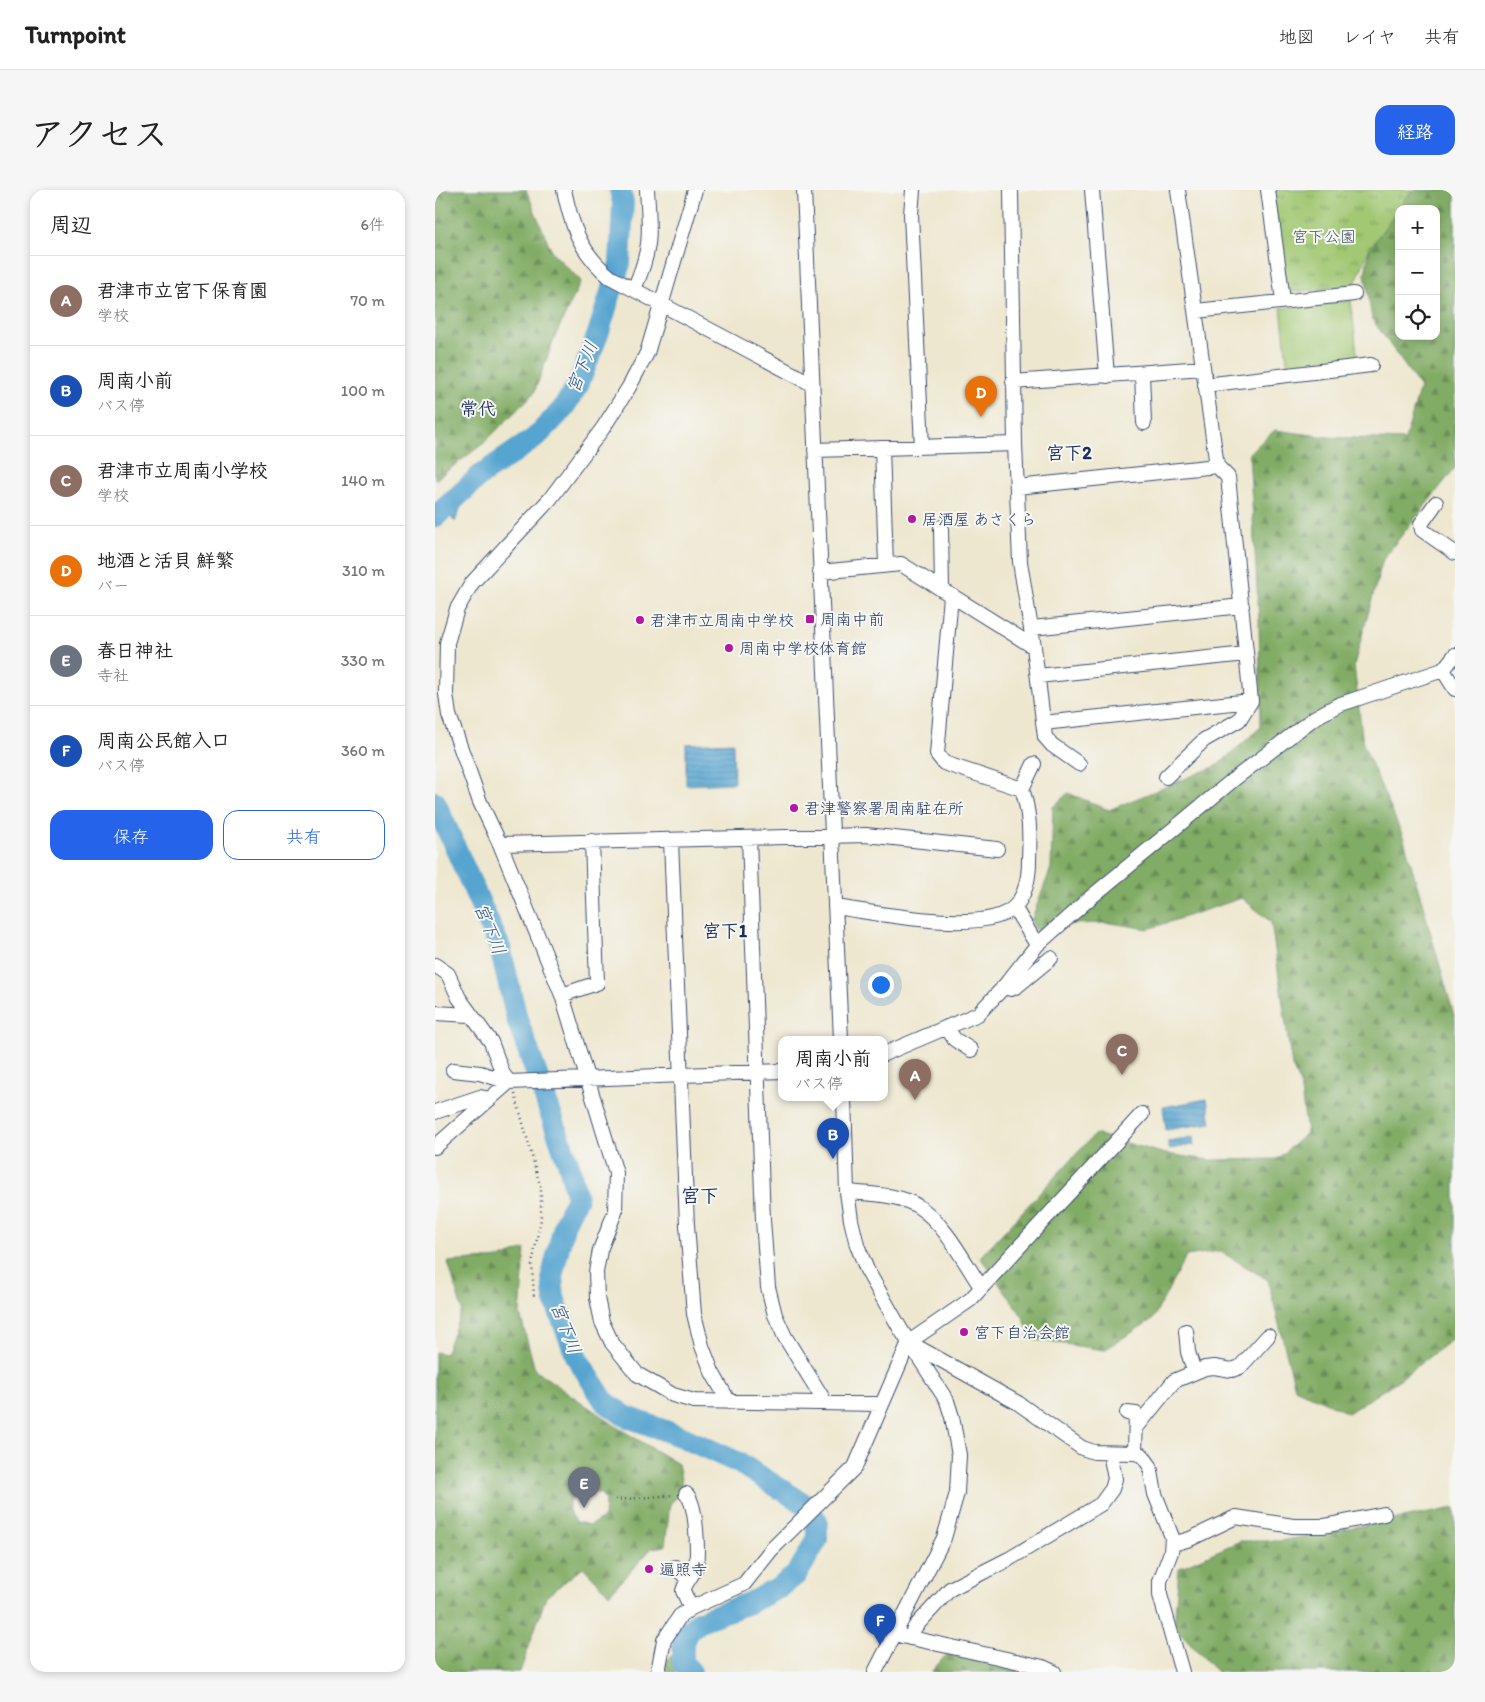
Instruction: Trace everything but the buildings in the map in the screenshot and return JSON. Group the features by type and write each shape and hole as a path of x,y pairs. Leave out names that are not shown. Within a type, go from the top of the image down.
{"street":[{"path":"564,190 575,232 594,263 610,276 812,384"},
{"path":"632,288 643,269 650,243 647,190"},
{"path":"695,190 647,353 629,387 603,428 550,499 472,583 457,609 447,644 446,694 449,714 480,802 500,844 562,995 616,1172 615,1212 601,1250 596,1272 597,1298 602,1322 612,1343 637,1374 655,1386 694,1401 882,1404"},
{"path":"804,190 841,1036"},
{"path":"913,190 911,214 922,446"},
{"path":"1011,190 1013,382 1020,562 1034,646 1045,737 1052,745 1079,764"},
{"path":"1092,190 1107,376"},
{"path":"1166,777 1204,740 1239,720 1251,702 1228,476 1217,466 1178,190"},
{"path":"1267,190 1283,300"},
{"path":"1196,312 1283,300 1354,294"},
{"path":"1205,386 1371,365"},
{"path":"1013,382 1203,368"},
{"path":"1142,373 1144,423"},
{"path":"815,450 1015,444"},
{"path":"882,448 886,565"},
{"path":"1017,487 1217,466"},
{"path":"1436,503 1421,524 1422,530 1455,553"},
{"path":"941,527 947,593 937,754 944,763 1022,789"},
{"path":"820,572 901,564 1034,646"},
{"path":"1031,628 1242,606"},
{"path":"1038,676 1246,654"},
{"path":"888,1052 978,1014 1003,988 1037,945 1233,780 1314,718 1338,705 1443,670 1455,655"},
{"path":"1443,670 1455,689"},
{"path":"1043,723 1251,702"},
{"path":"835,907 955,922 979,921 1004,914 1014,907 1024,893 1029,879 1030,823 1022,789 1034,764"},
{"path":"500,844 866,835 997,849"},
{"path":"749,838 764,1234 768,1286 775,1315 785,1337 825,1402"},
{"path":"562,995 597,983 592,841"},
{"path":"671,841 694,1314 705,1354 729,1402"},
{"path":"1014,907 1037,945"},
{"path":"1003,988 1011,989 1017,986 1051,958"},
{"path":"435,965 448,974 459,998 491,1042 503,1074 514,1082"},
{"path":"435,1013 470,1015"},
{"path":"947,1027 955,1039 971,1050"},
{"path":"453,1070 480,1073 514,1082 778,1071"},
{"path":"435,1147 490,1099 514,1082"},
{"path":"435,1112 480,1097 490,1099"},
{"path":"844,1101 847,1192 851,1220 867,1270 909,1342 947,1401 959,1455 957,1494 944,1538 875,1672"},
{"path":"657,1672 664,1640 680,1616 691,1608 744,1584 771,1550 855,1466 909,1342 970,1300 1142,1114"},
{"path":"847,1192 878,1195 918,1206 938,1224 981,1287"},
{"path":"1186,1331 1188,1352 1195,1370"},
{"path":"1136,1428 1174,1381 1195,1370 1214,1367 1232,1370 1240,1367 1268,1336"},
{"path":"909,1342 1018,1403 1082,1448 1110,1454 1135,1453 1142,1455 1151,1466 1154,1490 1172,1537 1173,1544 1160,1581 1161,1595 1182,1672"},
{"path":"1127,1413 1136,1414 1135,1453"},
{"path":"911,1638 915,1627 950,1589 1009,1559 1101,1504 1112,1489 1115,1479 1110,1454"},
{"path":"686,1494 693,1502 695,1517 696,1568 687,1579 683,1590 691,1608"},
{"path":"1173,1544 1190,1539 1235,1517 1293,1526 1324,1526 1384,1514"},
{"path":"675,1567 687,1579"},
{"path":"895,1635 1043,1666 1054,1672"}],"path":[{"path":"514,1082 514,1093 541,1189 541,1218 532,1264 534,1298"},
{"path":"615,1500 686,1494"}],"green space":[{"path":"435,190 526,190 552,252 581,281 554,339 534,393 484,443 435,480"},
{"name":"宮下公園","path":"1273,190 1412,190 1401,205 1395,205 1395,213 1370,248 1354,286 1293,292 1285,289"},
{"path":"1412,190 1455,190 1455,468 1383,559 1354,665 1363,744 1404,839 1455,1019 1455,1337 1400,1379 1348,1413 1295,1388 1268,1280 1220,1251 1186,1256 1153,1319 1104,1350 1031,1339 1023,1317 980,1257 1095,1134 1166,1154 1210,1160 1277,1159 1307,1133 1300,1084 1292,1066 1271,922 1242,898 1148,929 1111,923 1068,924 1038,934 1031,921 1051,868 1053,807 1068,793 1109,810 1218,765 1261,727 1259,620 1249,453 1275,430 1328,437 1405,440 1420,387 1372,319 1365,274 1370,248 1395,213 1395,340 1440,340 1440,205 1401,205"},
{"path":"1351,300 1358,362 1288,370 1281,308"},
{"path":"525,1249 520,1314 535,1370 620,1429 678,1464 683,1490 670,1504 665,1546 652,1548 609,1594 583,1567 546,1597 520,1672 435,1672 435,1352 445,1354 462,1310 448,1262 501,1258","holes":["591,1491 601,1494 605,1500 604,1518 590,1525 576,1522 569,1511 569,1501 580,1493"]},
{"path":"1455,1508 1455,1672 1217,1672 1174,1626 1179,1568 1240,1541 1280,1541"},
{"path":"948,1653 1014,1666 1018,1672 931,1672"},
{"path":"683,1654 702,1672 664,1672 666,1662 671,1656"}],"water":[{"path":"618,190 624,190 627,205 627,227 620,249 623,254 621,268 611,260 618,223 616,193"},
{"path":"455,492 463,501 455,522 448,515 435,524 435,513 440,507 439,504 446,495"},
{"path":"733,742 734,783 686,785 686,744"},
{"path":"1207,1099 1211,1123 1166,1130 1163,1107"},
{"path":"1193,1137 1194,1145 1169,1149 1168,1141"}],"waterway":[{"name":"宮下川","path":"435,517 482,474 535,438 562,410 578,385 598,334 620,263 623,203 620,190"},
{"name":"宮下川","path":"435,802 500,948 517,1019 569,1165 577,1198 565,1222 552,1276 554,1298 577,1358 604,1401 625,1416 682,1437 739,1463 803,1503 817,1521 817,1540 797,1574 779,1588 749,1603 700,1621 688,1631 683,1642 683,1663 691,1672"}],"place":[{"name":"地酒と活貝 鮮繁","path":"981,417"},
{"name":"居酒屋 あさくら","path":"912,519"},
{"name":"周南中前","path":"810,619"},
{"name":"君津市立周南中学校","path":"640,620"},
{"name":"周南中学校体育館","path":"729,648"},
{"name":"君津警察署周南駐在所","path":"794,808"},
{"name":"君津市立周南小学校","path":"1122,1075"},
{"name":"君津市立宮下保育園","path":"915,1100"},
{"name":"周南小前","path":"833,1159"},
{"name":"宮下自治会館","path":"964,1332"},
{"name":"春日神社","path":"584,1508"},
{"name":"遍照寺","path":"649,1569"},
{"name":"周南公民館入口","path":"880,1645"}],"district":[{"name":"常代","path":"478,409"},
{"name":"宮下2","path":"1069,453"},
{"name":"宮下1","path":"725,931"},
{"name":"宮下","path":"700,1195"}]}
